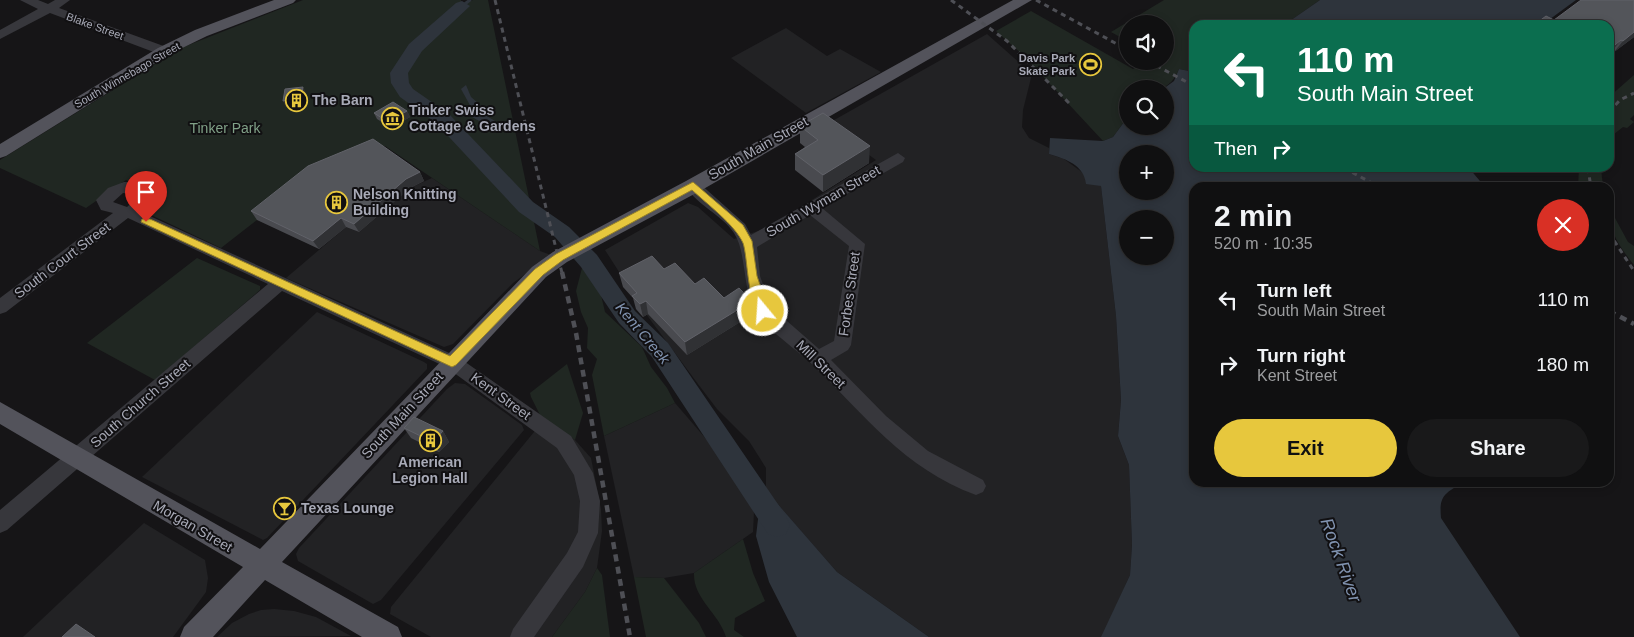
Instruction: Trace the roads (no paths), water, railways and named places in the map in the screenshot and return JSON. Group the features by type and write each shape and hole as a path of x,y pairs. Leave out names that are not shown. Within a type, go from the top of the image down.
{"main road":[{"name":"South Winnebago Street","path":"0,152 164,51 202,33 288,0"},
{"name":"South Main Street","path":"194,637 539,272 565,254 693,186 1024,0"},
{"name":"Morgan Street","path":"0,412 76,458 388,637"}],"street":[{"name":"Blake Street","path":"26,0 164,51"},
{"path":"0,35 64,0"},
{"name":"South Wyman Street","path":"748,244 898,158"},
{"name":"Mill Street","path":"693,186 739,228 748,244 752,276 763,311 818,359 880,422 922,457 976,486"},
{"name":"Forbes Street","path":"810,207 857,244 842,345 818,359"},
{"name":"Kent Street","path":"127,213 400,336 452,362 564,442 583,473 590,501 588,533 575,560 521,637"},
{"name":"South Court Street","path":"0,307 127,213"},
{"name":"South Church Street","path":"0,523 280,283"}],"water":[{"path":"1320,0 1576,0 1549,20 1291,20"},
{"name":"Rock River","path":"1179,69 1189,71 1189,172 1472,172 1481,182 1189,182 1189,487 1456,487 1447,493 1442,500 1441,518 1520,637 1101,637 1130,575 1132,545 1129,465 1118,436 1121,400 1116,316 1101,186 1086,184 1085,177 1078,167 1062,158 1049,154 1050,138 1103,141 1113,137 1119,129 1119,135 1174,135 1174,81"},
{"path":"466,85 471,97 486,110 485,115 495,121 495,126 488,130 483,130 481,122 472,117 471,107 461,89"},
{"path":"762,486 837,572 929,637 797,637 769,582 756,536"}],"waterway":[{"path":"462,6 470,0"},
{"name":"Kent Creek","path":"462,6 415,48 399,73 400,83 406,93 442,118 526,207 562,232 589,261 627,317 660,350 777,525"}],"railway":[{"path":"495,0 562,273"},
{"path":"951,0 1007,41 1072,106"},
{"path":"1036,0 1119,45"},
{"path":"1165,70 1189,83"},
{"path":"1614,107 1620,100 1634,93"},
{"path":"1351,172 1370,182"},
{"path":"1589,172 1590,182"},
{"path":"1614,241 1634,271"},
{"path":"562,272 576,333 630,637"},
{"path":"1614,314 1634,324"}],"place":[{"name":"Davis Park Skate Park","path":"1091,64"},
{"name":"The Barn","path":"296,100"},
{"name":"Tinker Swiss Cottage & Gardens","path":"393,118"},
{"name":"Nelson Knitting Building","path":"337,202"},
{"name":"American Legion Hall","path":"430,440"},
{"name":"Texas Lounge","path":"285,508"}],"park label":[{"name":"Tinker Park","path":"225,128"}]}
